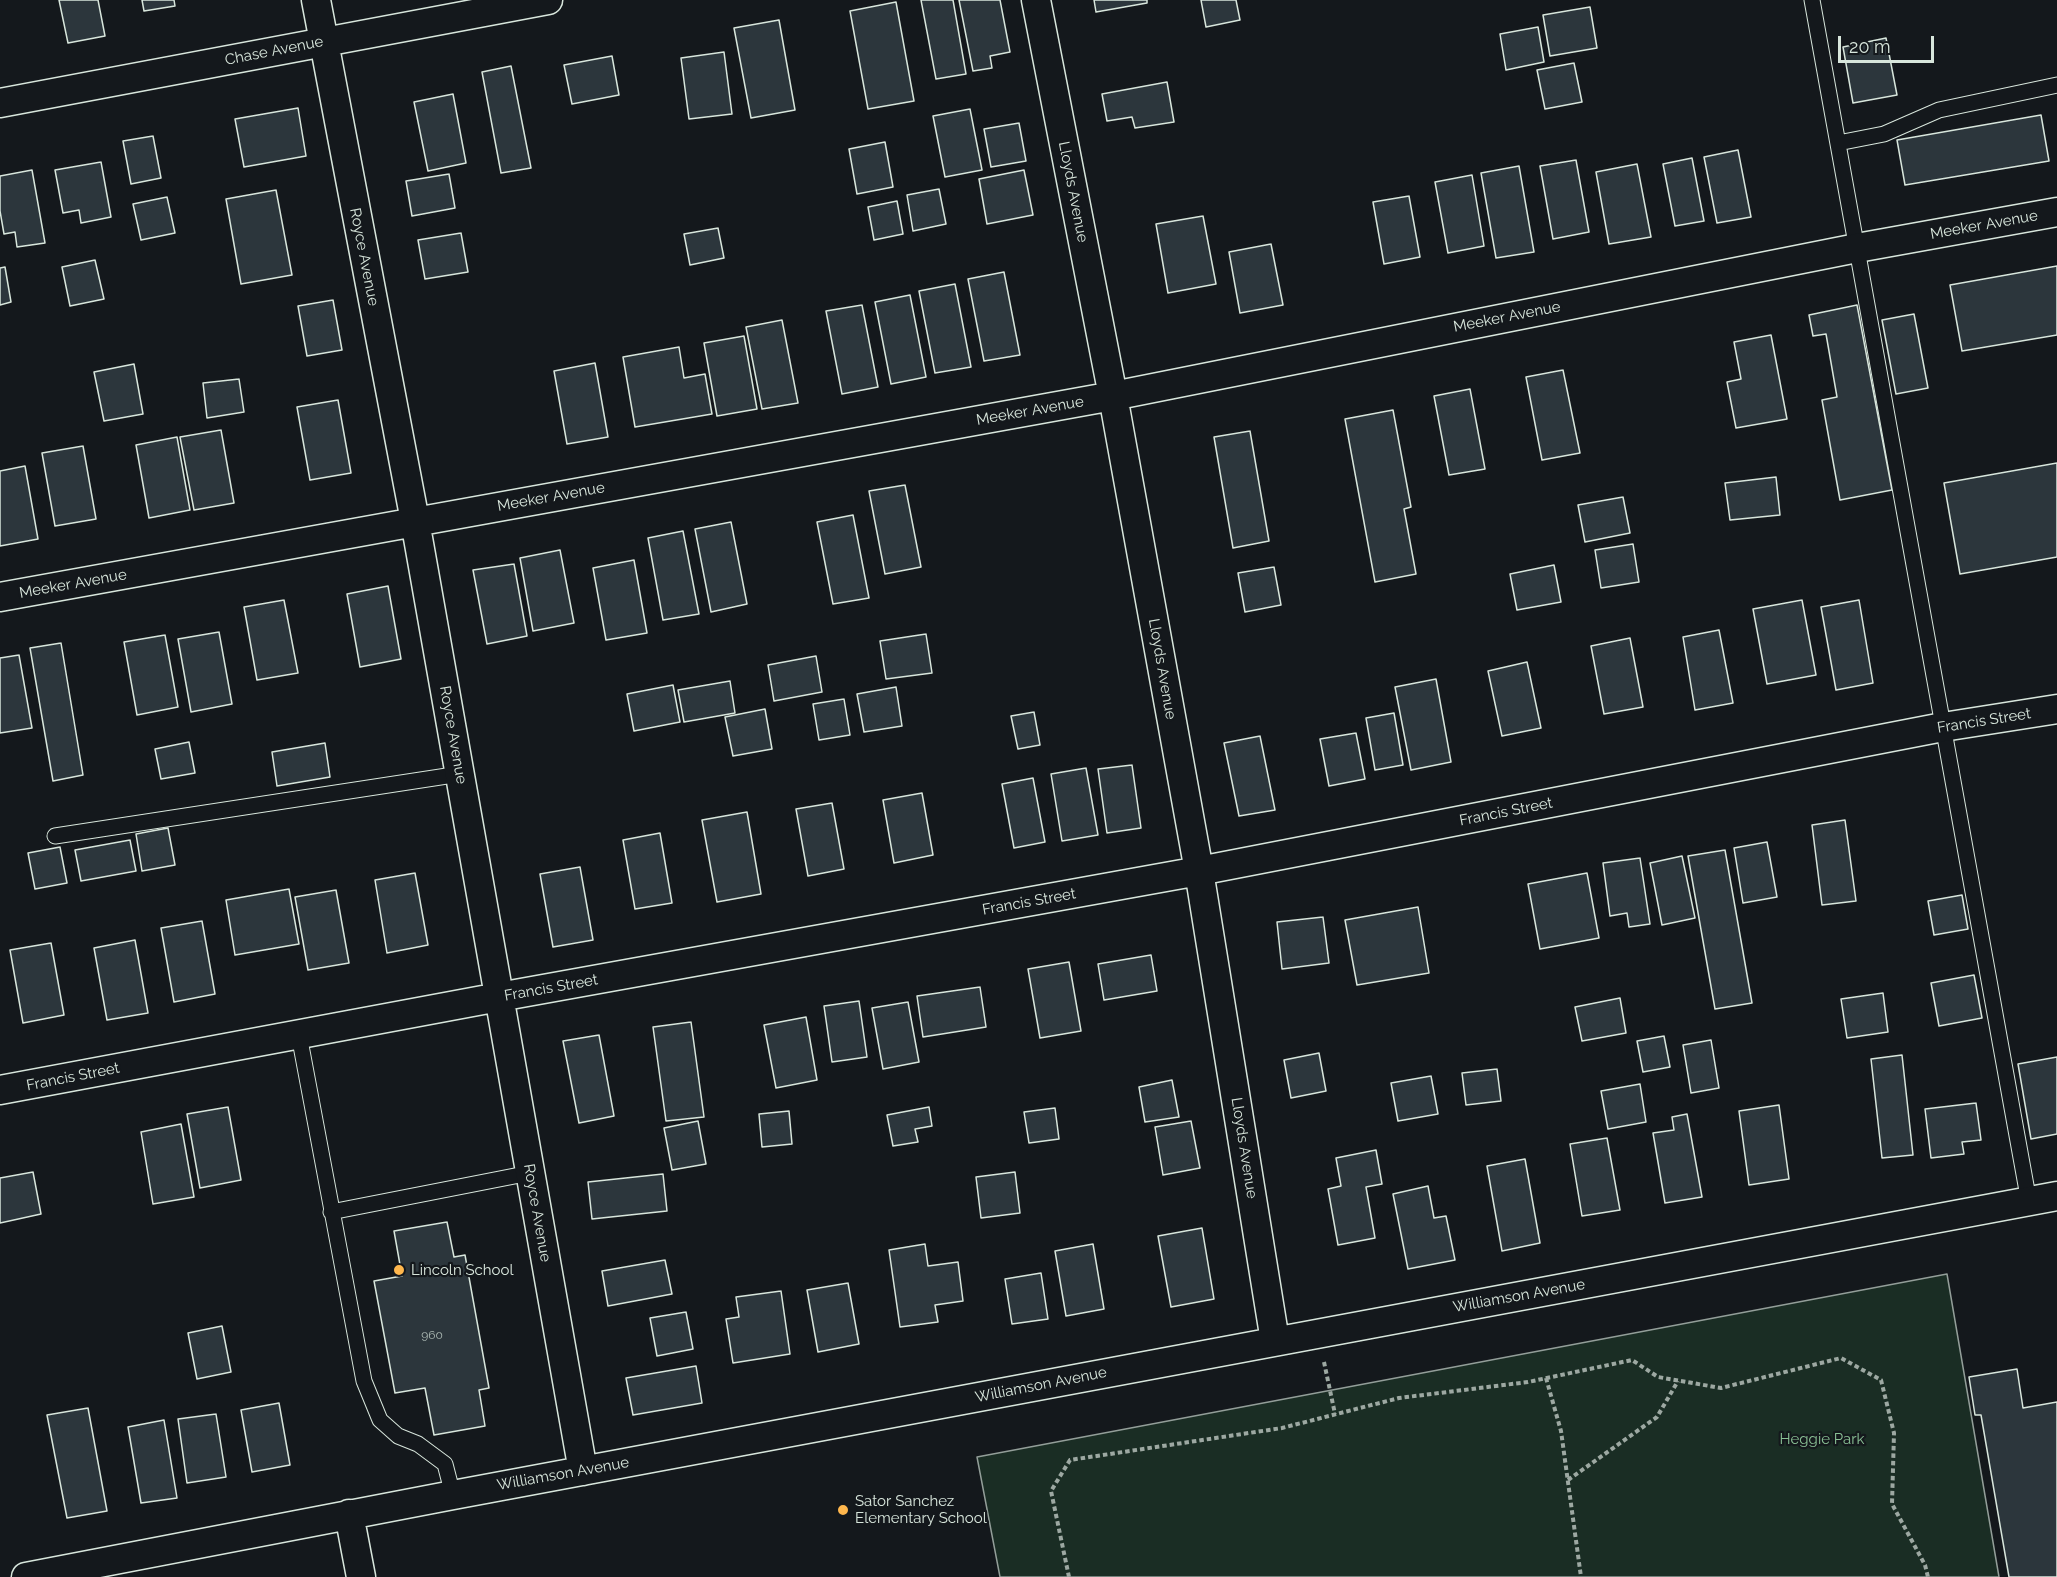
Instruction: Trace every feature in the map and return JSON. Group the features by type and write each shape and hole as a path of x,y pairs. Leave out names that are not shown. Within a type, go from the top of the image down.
{"street":[{"name":"Royce Avenue","path":"316,0 415,521 583,1471"},
{"name":"Chase Avenue","path":"0,103 548,0"},
{"name":"Lloyds Avenue","path":"1036,0 1113,396 1199,871 1275,1341"},
{"name":"Meeker Avenue","path":"0,597 1113,396 1857,248 2057,212"},
{"name":"Francis Street","path":"0,1090 499,997 1199,871 1943,727 2057,709"},
{"name":"Williamson Avenue","path":"26,1577 114,1568 350,1514 2057,1196"},
{"path":"350,1514 361,1577"}],"lane":[{"path":"1812,0 2029,1202"},
{"path":"1838,143 1884,134 1939,110 2057,85"},
{"path":"55,837 460,774"},
{"path":"299,1035 330,1212 364,1381 381,1420 398,1436 418,1444 445,1464 453,1495"},
{"path":"330,1212 530,1173"}],"path":[{"path":"1069,1577 1052,1491 1070,1460 1282,1428 1399,1398 1546,1378 1632,1360 1658,1377 1721,1388 1841,1358 1881,1380 1894,1432 1892,1504 1925,1565 1928,1577"},
{"path":"1323,1362 1333,1415"},
{"path":"1546,1378 1562,1431 1581,1577"},
{"path":"1568,1480 1657,1417 1678,1381"}],"green space":[{"name":"Heggie Park","path":"1947,1274 1999,1577 1000,1577 977,1457"}],"building":[{"path":"59,0 98,0 105,36 68,43"},
{"path":"142,0 174,0 175,6 144,11"},
{"path":"921,0 953,0 966,74 936,79"},
{"path":"959,0 1000,0 1010,52 990,56 992,68 973,71"},
{"path":"1094,0 1147,0 1147,3 1096,12"},
{"path":"1201,0 1236,0 1240,20 1206,27"},
{"path":"896,2 914,101 868,109 850,11"},
{"path":"1590,7 1597,48 1550,56 1543,15"},
{"path":"779,20 795,110 751,118 734,28"},
{"path":"1538,27 1544,62 1506,70 1500,34"},
{"path":"1886,38 1897,95 1853,103 1843,47"},
{"path":"724,52 732,114 689,119 681,58"},
{"path":"612,56 619,95 572,104 564,65"},
{"path":"1574,63 1582,102 1545,109 1537,70"},
{"path":"511,66 531,168 501,173 482,72"},
{"path":"1167,82 1174,122 1135,128 1132,117 1107,121 1102,94"},
{"path":"453,94 466,163 428,171 414,102"},
{"path":"298,108 306,156 244,167 235,119"},
{"path":"970,109 982,170 945,177 933,116"},
{"path":"2041,115 2049,161 1905,185 1897,140"},
{"path":"1019,123 1026,161 991,167 984,129"},
{"path":"153,136 161,178 131,184 123,141"},
{"path":"885,142 893,187 857,194 849,149"},
{"path":"1738,150 1751,217 1717,223 1704,157"},
{"path":"1692,158 1704,221 1675,226 1663,164"},
{"path":"1576,160 1589,232 1553,239 1540,166"},
{"path":"101,162 111,217 81,223 79,210 63,213 55,170"},
{"path":"1637,164 1651,237 1609,244 1596,172"},
{"path":"1519,166 1534,252 1496,258 1481,173"},
{"path":"32,170 45,243 17,247 15,232 4,234 0,211 0,176"},
{"path":"1024,170 1033,215 987,224 979,179"},
{"path":"449,174 455,208 412,216 406,181"},
{"path":"1472,175 1484,246 1448,253 1435,182"},
{"path":"939,189 946,224 913,231 907,195"},
{"path":"276,190 292,275 241,284 226,199"},
{"path":"1409,196 1420,257 1384,264 1373,202"},
{"path":"167,197 175,233 141,240 133,204"},
{"path":"897,201 903,234 874,240 868,207"},
{"path":"1203,216 1216,284 1168,293 1156,224"},
{"path":"718,228 724,258 690,265 684,234"},
{"path":"461,233 468,272 425,279 418,240"},
{"path":"1271,244 1283,305 1240,313 1229,252"},
{"path":"95,260 104,299 70,306 62,267"},
{"path":"2057,266 2057,335 1962,351 1950,285"},
{"path":"5,267 11,302 0,305 0,268"},
{"path":"1004,272 1020,355 984,361 968,279"},
{"path":"955,284 971,367 935,373 919,291"},
{"path":"910,295 926,377 891,384 875,302"},
{"path":"333,300 342,350 307,356 298,306"},
{"path":"862,305 878,387 842,394 826,311"},
{"path":"1857,305 1892,490 1840,500 1822,400 1837,397 1826,334 1813,336 1809,315"},
{"path":"1914,314 1928,388 1896,394 1882,320"},
{"path":"782,320 798,403 762,409 746,327"},
{"path":"1771,335 1787,419 1736,428 1727,382 1741,379 1734,342"},
{"path":"744,336 757,409 717,416 704,343"},
{"path":"679,347 684,378 705,374 712,414 635,427 623,357"},
{"path":"595,363 608,437 567,444 554,371"},
{"path":"134,364 143,414 104,421 94,372"},
{"path":"1563,370 1580,453 1542,460 1526,377"},
{"path":"239,379 244,412 207,418 203,383"},
{"path":"1470,389 1485,469 1449,475 1434,396"},
{"path":"338,400 351,473 310,480 297,407"},
{"path":"1393,410 1411,507 1404,509 1416,574 1375,582 1345,419"},
{"path":"221,430 234,503 194,510 180,437"},
{"path":"1250,431 1269,541 1233,548 1214,437"},
{"path":"177,437 190,510 149,518 136,445"},
{"path":"83,446 96,519 55,526 42,453"},
{"path":"2057,463 2057,557 1960,574 1944,483"},
{"path":"25,466 38,539 0,546 0,471"},
{"path":"1776,477 1780,515 1730,520 1725,483"},
{"path":"905,485 921,567 885,574 869,491"},
{"path":"1623,497 1630,533 1585,542 1578,505"},
{"path":"853,515 869,598 833,604 817,522"},
{"path":"731,522 747,604 711,612 695,529"},
{"path":"683,531 699,614 663,620 648,538"},
{"path":"1633,544 1639,582 1601,588 1595,550"},
{"path":"560,550 574,623 533,631 520,558"},
{"path":"634,560 647,633 606,640 593,568"},
{"path":"514,564 527,636 487,644 473,570"},
{"path":"1554,565 1561,602 1517,610 1510,574"},
{"path":"1274,567 1281,605 1245,612 1238,573"},
{"path":"388,586 401,659 360,667 347,594"},
{"path":"284,600 298,673 257,680 244,607"},
{"path":"1802,600 1816,675 1767,684 1753,609"},
{"path":"1859,600 1873,683 1836,690 1821,607"},
{"path":"1719,630 1733,703 1695,710 1683,637"},
{"path":"219,632 232,704 191,712 178,639"},
{"path":"926,634 932,673 886,679 880,641"},
{"path":"165,635 178,707 137,715 124,642"},
{"path":"1630,638 1643,707 1604,714 1591,646"},
{"path":"61,643 83,775 53,781 30,648"},
{"path":"19,655 32,728 0,733 0,658"},
{"path":"816,656 822,692 774,701 768,665"},
{"path":"1527,662 1541,728 1502,736 1488,671"},
{"path":"1436,679 1451,762 1411,770 1395,687"},
{"path":"730,681 735,713 684,722 678,690"},
{"path":"673,685 680,722 634,731 627,694"},
{"path":"896,687 902,726 864,732 857,694"},
{"path":"844,699 850,735 819,740 813,704"},
{"path":"765,709 772,749 733,756 725,717"},
{"path":"1034,712 1040,745 1018,749 1011,716"},
{"path":"1394,713 1403,765 1375,770 1366,718"},
{"path":"1356,733 1365,779 1329,786 1320,739"},
{"path":"1260,736 1275,810 1239,816 1224,743"},
{"path":"189,742 195,773 161,779 155,749"},
{"path":"325,743 330,777 277,786 272,752"},
{"path":"1132,765 1141,828 1107,833 1098,769"},
{"path":"1086,768 1098,835 1062,841 1051,774"},
{"path":"1033,778 1045,842 1014,848 1002,784"},
{"path":"922,793 933,855 894,863 883,800"},
{"path":"832,803 844,869 808,876 796,809"},
{"path":"747,812 761,894 717,902 702,820"},
{"path":"1845,820 1856,901 1822,905 1812,825"},
{"path":"168,828 175,865 142,871 136,834"},
{"path":"660,833 672,903 635,909 623,840"},
{"path":"130,840 136,871 81,881 75,850"},
{"path":"1767,842 1777,897 1743,903 1734,848"},
{"path":"60,847 67,883 35,889 28,853"},
{"path":"1725,850 1752,1003 1715,1009 1688,856"},
{"path":"1682,856 1695,918 1662,925 1650,863"},
{"path":"1640,858 1650,924 1629,927 1627,913 1610,916 1603,863"},
{"path":"580,867 593,940 553,947 540,874"},
{"path":"415,873 428,945 387,953 375,880"},
{"path":"1587,873 1599,938 1540,949 1528,884"},
{"path":"289,889 299,944 235,955 226,900"},
{"path":"336,890 349,963 308,970 295,897"},
{"path":"1962,895 1968,929 1934,935 1928,901"},
{"path":"1418,907 1429,973 1357,985 1345,920"},
{"path":"1323,917 1329,963 1282,969 1277,922"},
{"path":"202,921 215,994 174,1002 161,928"},
{"path":"135,940 148,1013 107,1020 94,948"},
{"path":"51,943 64,1015 23,1023 10,950"},
{"path":"1151,955 1157,991 1104,1000 1098,964"},
{"path":"1069,962 1081,1031 1040,1038 1028,969"},
{"path":"1974,975 1982,1018 1939,1026 1931,983"},
{"path":"980,987 986,1027 923,1037 917,996"},
{"path":"1883,993 1888,1032 1847,1038 1841,999"},
{"path":"1620,998 1626,1033 1582,1041 1575,1007"},
{"path":"859,1001 867,1057 832,1062 824,1006"},
{"path":"908,1002 919,1062 883,1069 872,1008"},
{"path":"806,1017 817,1080 776,1088 764,1025"},
{"path":"691,1022 704,1117 666,1121 653,1027"},
{"path":"599,1035 614,1116 579,1123 563,1041"},
{"path":"1664,1036 1670,1067 1643,1072 1637,1041"},
{"path":"1711,1040 1719,1088 1691,1093 1683,1045"},
{"path":"1319,1053 1326,1091 1291,1098 1284,1060"},
{"path":"1902,1055 1913,1155 1882,1158 1871,1059"},
{"path":"2057,1057 2057,1134 2031,1139 2018,1064"},
{"path":"1497,1069 1501,1101 1466,1105 1462,1073"},
{"path":"1431,1076 1438,1114 1398,1121 1391,1083"},
{"path":"1172,1080 1179,1117 1145,1122 1139,1087"},
{"path":"1640,1084 1646,1122 1608,1129 1601,1091"},
{"path":"1976,1103 1981,1140 1962,1142 1964,1154 1931,1158 1925,1109"},
{"path":"1779,1105 1789,1179 1749,1185 1739,1111"},
{"path":"228,1107 241,1180 200,1188 187,1114"},
{"path":"929,1107 932,1126 915,1129 918,1142 893,1146 887,1115"},
{"path":"1055,1108 1059,1139 1029,1143 1024,1112"},
{"path":"789,1111 792,1144 762,1147 759,1114"},
{"path":"1687,1114 1702,1197 1665,1203 1653,1133 1674,1130 1672,1117"},
{"path":"698,1121 706,1164 672,1170 664,1128"},
{"path":"1191,1121 1200,1168 1163,1175 1155,1127"},
{"path":"181,1124 194,1197 153,1204 141,1132"},
{"path":"1607,1138 1620,1210 1582,1216 1570,1144"},
{"path":"1376,1150 1382,1184 1366,1187 1375,1238 1338,1245 1328,1189 1341,1186 1336,1158"},
{"path":"1525,1159 1540,1243 1502,1251 1487,1166"},
{"path":"33,1172 41,1214 0,1223 0,1178"},
{"path":"1015,1172 1020,1213 981,1218 976,1177"},
{"path":"663,1174 667,1211 592,1219 588,1182"},
{"path":"1428,1186 1434,1218 1446,1216 1455,1260 1408,1269 1393,1194"},
{"path":"447,1222 454,1257 465,1255 489,1388 479,1390 485,1426 434,1435 425,1388 395,1393 374,1281 402,1276 394,1231"},
{"path":"1202,1228 1214,1299 1171,1307 1158,1236"},
{"path":"925,1244 928,1266 958,1262 963,1301 935,1305 938,1322 900,1327 889,1250"},
{"path":"1093,1244 1104,1309 1066,1316 1055,1251"},
{"path":"665,1260 672,1294 608,1306 602,1271"},
{"path":"1041,1273 1048,1319 1012,1324 1005,1279"},
{"path":"848,1283 859,1344 818,1352 807,1290"},
{"path":"781,1291 790,1354 733,1363 726,1319 739,1317 736,1297"},
{"path":"686,1312 693,1349 657,1356 650,1318"},
{"path":"222,1326 231,1372 197,1379 188,1333"},
{"path":"696,1366 702,1403 633,1415 626,1378"},
{"path":"2017,1369 2023,1408 2057,1402 2057,1577 2009,1577 1981,1415 1975,1415 1969,1377"},
{"path":"279,1403 290,1465 252,1472 241,1410"},
{"path":"88,1408 107,1511 67,1518 47,1415"},
{"path":"216,1414 226,1477 187,1483 178,1419"},
{"path":"164,1420 177,1498 141,1503 128,1427"}],"place":[{"name":"Lincoln School","path":"399,1270"},
{"name":"Sator Sanchez Elementary School","path":"843,1510"}]}
